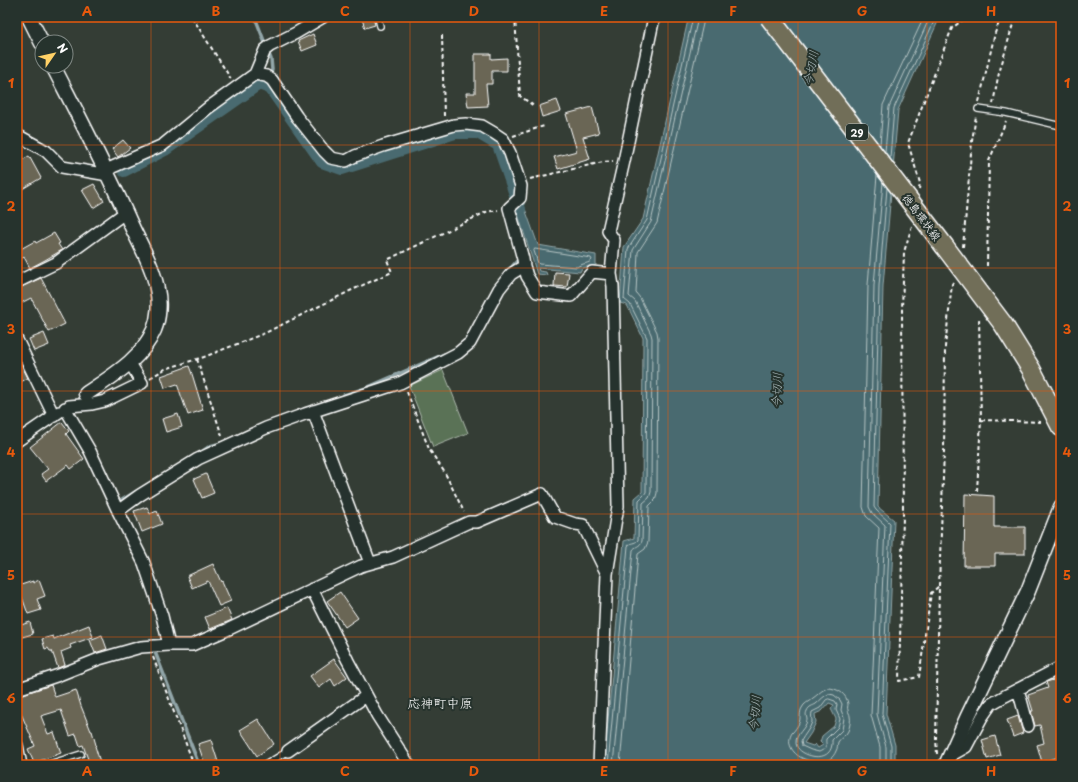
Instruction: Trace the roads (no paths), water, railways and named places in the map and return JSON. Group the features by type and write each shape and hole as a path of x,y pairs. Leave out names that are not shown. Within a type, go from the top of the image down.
{"main road":[{"name":"徳島環状線","path":"769,17 1003,324 1031,369 1054,425"}],"street":[{"path":"29,17 38,34"},
{"path":"323,17 268,48 264,77 331,158 346,161 355,156 383,146 454,125 466,124 482,126 503,139 510,153 521,186 514,203 524,266 527,276 538,292 571,296 592,272 611,274"},
{"path":"599,765 607,574 618,506 613,286 611,274 614,240 608,231 654,17"},
{"path":"17,441 130,363 142,351 152,334 158,317 159,304 153,272 126,212 57,74"},
{"path":"17,135 46,151 62,167 107,173 163,145 208,108 236,88 264,77"},
{"path":"17,282 56,263 126,212"},
{"path":"118,511 140,495 198,459 266,428 403,382 458,353 470,343 499,289 511,274 524,266"},
{"path":"17,340 54,416"},
{"path":"67,407 92,404 105,400 142,383 130,363"},
{"path":"67,407 144,563 162,616 169,645"},
{"path":"314,411 370,563"},
{"path":"17,690 99,659 141,647 192,645 230,629 361,566 393,557 469,522 477,522 542,494 555,517 575,524 583,525 607,574"},
{"path":"945,760 967,718 1028,591 1061,507"},
{"path":"312,589 366,696 409,765"},
{"path":"945,760 966,747 982,717 991,704 1018,689 1061,669"},
{"path":"1018,689 1028,726"},
{"path":"288,751 366,696"},
{"path":"17,745 21,765"}],"lane":[{"path":"378,17 380,26"},
{"path":"978,108 1061,126"},
{"path":"265,765 288,751"},
{"path":"46,765 81,754"}],"water":[{"name":"今切川","path":"688,17 940,17 898,110 883,286 878,507 894,520 886,714 895,745 895,765 604,765 624,541 634,538 635,498 642,492 643,338 627,305 620,303 624,247 643,219","holes":["829,703 834,705 831,709 836,719 834,726 822,736 820,742 823,745 818,748 815,744 813,746 804,743 816,722 815,714 822,711"]},
{"path":"523,203 538,245 596,255 596,265 582,268 580,272 538,268 539,271 546,272 547,275 537,274 516,208"}],"waterway":[{"path":"255,17 271,59 272,70 265,87"},
{"path":"124,171 165,150 259,84 270,88 322,162 342,169 455,133 478,133 498,145 520,209"},
{"path":"510,269 517,261"},
{"path":"344,395 366,388 444,354"},
{"path":"200,453 210,446 221,443"},
{"path":"122,500 135,492"},
{"path":"155,652 199,765"}],"district":[{"name":"応神町中原","path":"440,702"}]}
